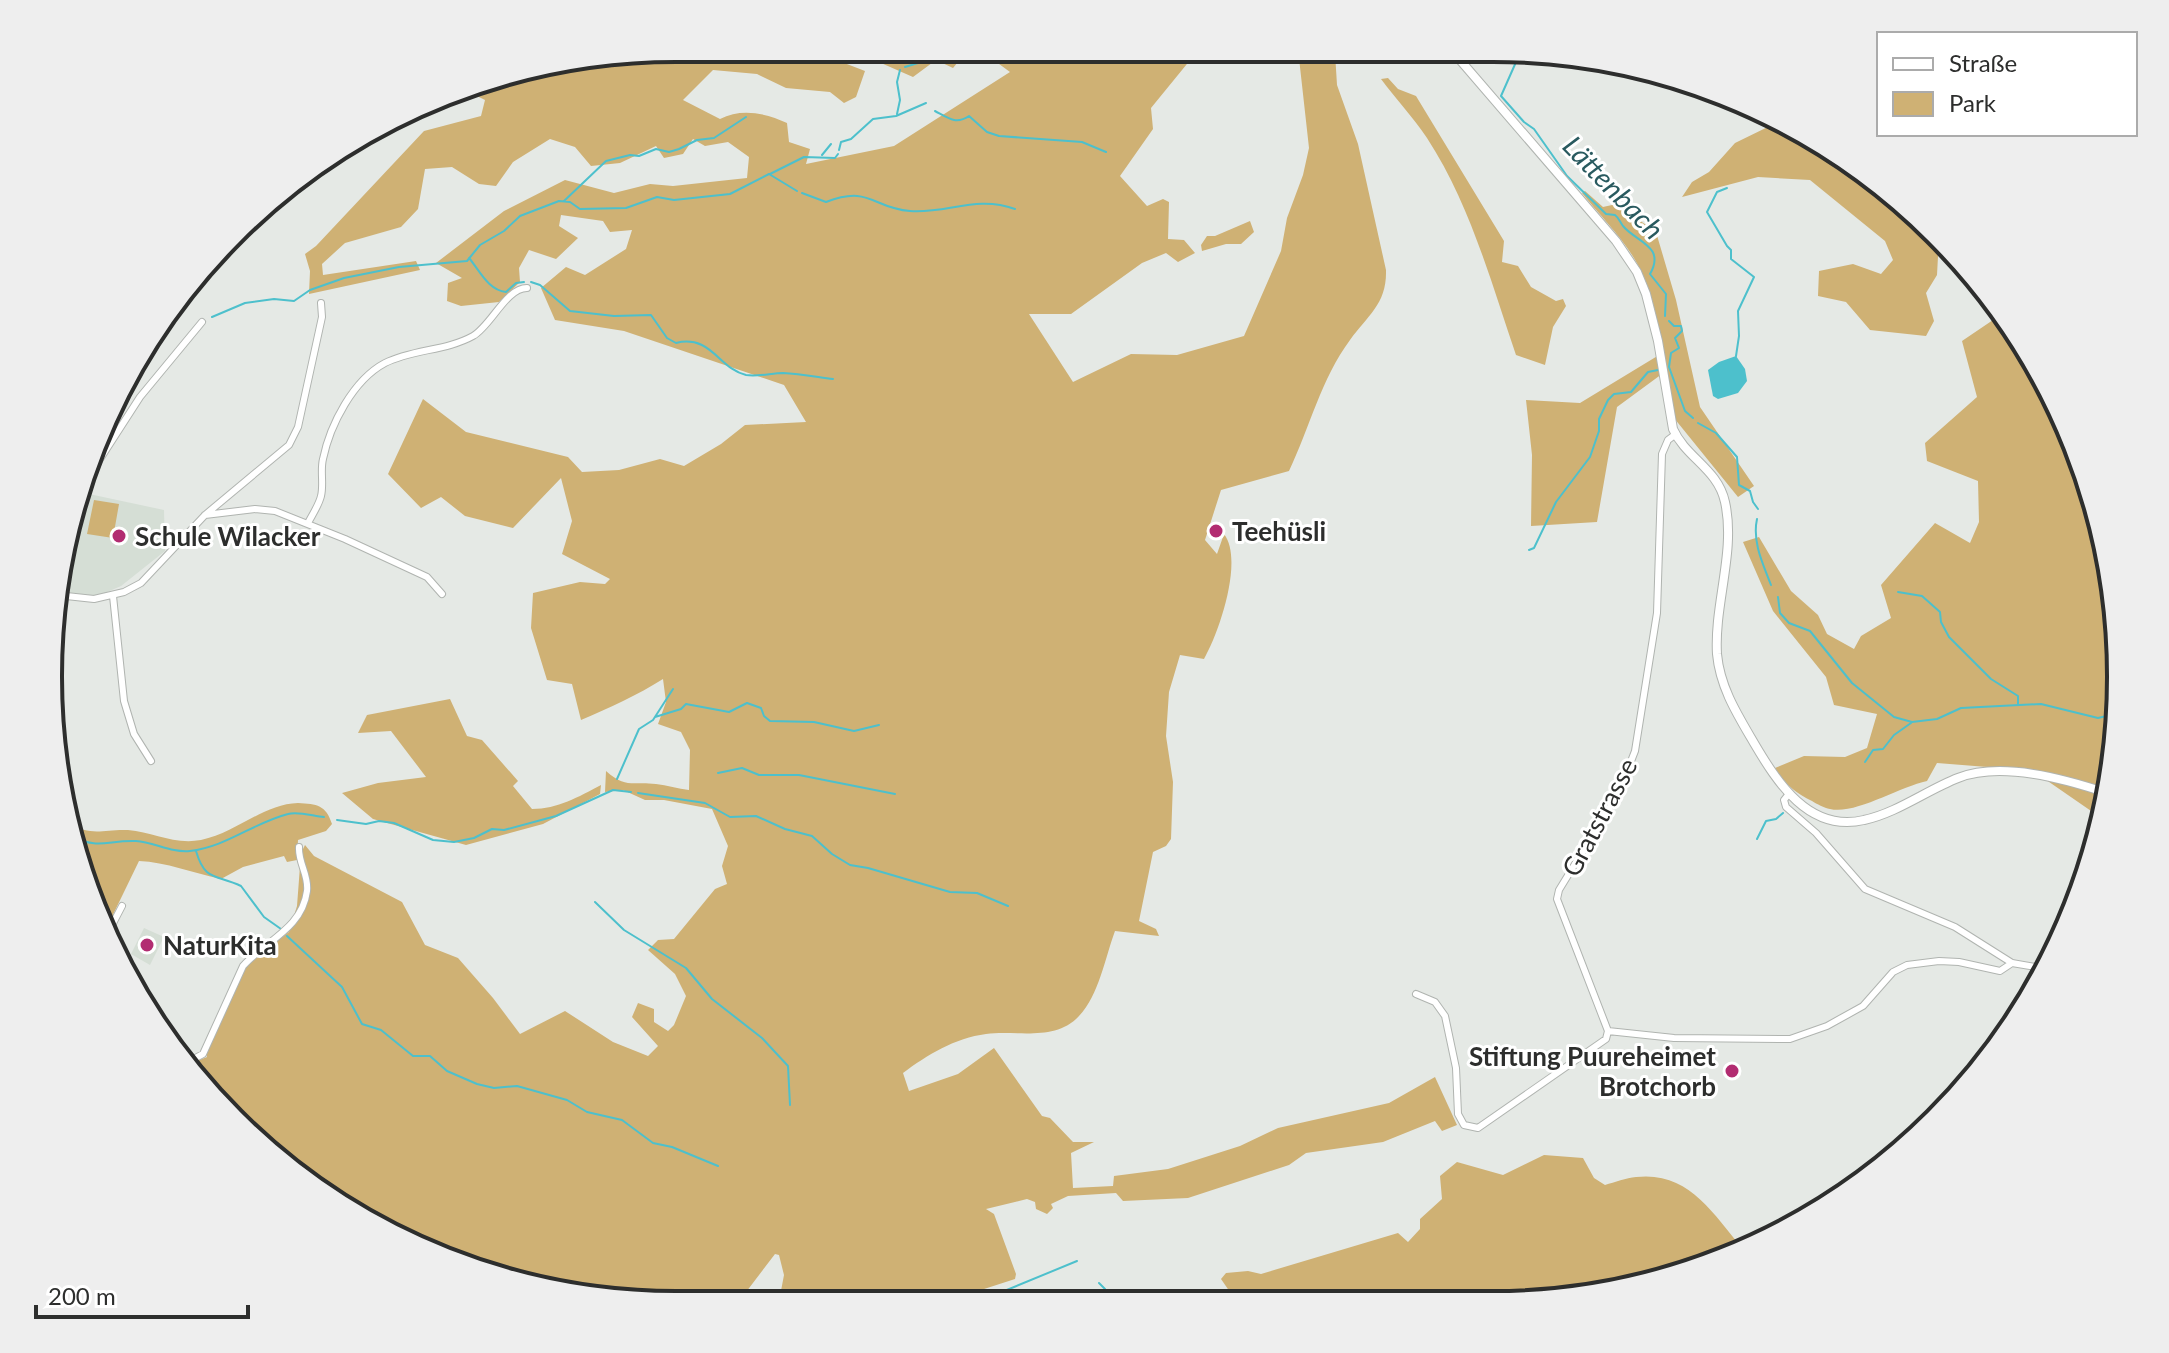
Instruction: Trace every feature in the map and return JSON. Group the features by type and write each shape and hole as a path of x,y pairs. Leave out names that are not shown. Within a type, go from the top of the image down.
{"street":[{"path":"1462,62 1616,241 1637,272 1654,321 1676,434 1715,478 1726,508 1727,532 1717,636 1724,687 1772,775 1788,795 1814,813 1848,822 1877,816 1957,779 1982,772 2020,773 2096,790"},
{"path":"308,523 320,500 323,456 335,423 368,375 400,356 449,346 482,331 515,291 527,288"},
{"path":"67,597 81,599 113,596 141,583 205,515 279,456 294,436 322,317 321,303"},
{"path":"105,453 140,397 202,322"},
{"name":"Gratstrasse","path":"1608,1031 1557,899 1559,890 1619,792 1632,763 1657,613 1662,454 1668,440 1676,434"},
{"path":"205,515 266,509 308,523 427,577 442,594"},
{"path":"113,596 124,701 134,734 151,761"},
{"path":"1788,795 1784,799 1786,807 1816,833 1865,889 1955,927 2012,963 2034,967"},
{"path":"195,1058 203,1054 243,966 287,931 302,906 307,889 299,860 299,847"},
{"path":"114,922 122,906"},
{"path":"1416,994 1435,1002 1445,1016 1456,1068 1458,1114 1464,1125 1478,1128 1603,1042 1608,1031 1674,1038 1790,1039 1827,1026 1863,1006 1893,972 1907,965 1959,962 2000,971 2012,963"}],"shaded area":[{"name":"Schule Wilacker","path":"90,494 164,510 165,551 121,586 98,596 70,594 68,591 74,557"},
{"name":"NaturKita","path":"144,928 164,937 150,965 131,954"}],"green space":[{"path":"842,62 865,71 856,97 844,103 830,92 786,88 757,74 713,70 683,100 720,119 754,113 787,123 789,142 810,149 806,164 894,146 1010,72 996,62 1189,62 1151,108 1153,129 1120,176 1147,206 1163,199 1169,202 1168,239 1184,240 1195,253 1178,262 1166,253 1142,263 1071,314 1029,314 1073,382 1131,354 1177,355 1244,336 1281,251 1287,218 1309,148 1299,62 1336,62 1337,85 1358,144 1386,270 1383,292 1331,371 1289,471 1221,490 1205,540 1217,554 1224,534 1229,546 1231,561 1227,596 1204,659 1180,655 1169,692 1166,736 1173,782 1171,839 1166,846 1153,852 1139,921 1156,929 1159,936 1115,931 1092,998 1069,1024 1047,1032 986,1034 963,1039 903,1073 909,1091 958,1074 994,1048 1042,1116 1050,1118 1073,1142 1094,1142 1071,1153 1073,1188 1113,1186 1114,1176 1168,1169 1240,1146 1278,1128 1389,1103 1435,1077 1457,1125 1442,1131 1435,1121 1383,1142 1306,1153 1289,1165 1188,1198 1123,1201 1116,1193 1068,1196 1051,1204 1053,1208 1047,1214 1036,1209 1035,1202 1027,1199 986,1209 994,1214 1016,1274 1015,1279 978,1291 781,1291 784,1275 779,1255 775,1254 747,1291 636,1290 596,1286 517,1270 405,1228 369,1209 302,1164 271,1139 214,1082 197,1061 207,1057 224,1007 249,962 289,932 297,906 301,853 305,845 314,856 402,902 425,945 458,958 520,1034 565,1011 613,1042 648,1056 658,1046 632,1017 638,1003 654,1009 654,1022 668,1031 674,1025 686,996 675,974 648,950 658,940 674,939 715,889 727,884 722,866 728,846 712,809 664,800 645,800 623,790 605,792 606,771 624,782 689,790 690,750 681,732 658,724 666,702 663,679 581,720 572,684 547,680 531,628 533,593 580,582 605,584 610,579 562,554 572,521 561,478 513,528 465,516 441,497 421,508 388,474 423,399 466,432 568,457 582,472 619,470 660,459 684,466 745,425 806,422 784,385 624,331 555,320 541,288 566,267 585,275 626,249 632,230 610,232 603,221 561,215 559,226 578,238 556,259 529,250 519,268 520,282 499,302 461,306 447,301 448,283 462,278 436,263 504,211 565,180 614,193 650,184 673,186 747,178 749,157 728,142 705,146 693,139 683,154 664,158 656,146 620,163 591,166 575,147 550,139 513,162 496,186 479,184 452,167 425,169 418,209 401,227 345,243 322,264 323,275 416,261 420,270 309,294 310,271 305,254 424,131 481,116 485,100 477,96 557,74 636,63"},
{"path":"880,62 933,62 913,77"},
{"path":"940,62 958,62 953,68"},
{"path":"1388,78 1398,89 1416,96 1504,241 1502,262 1518,266 1531,287 1556,301 1563,299 1566,306 1553,327 1545,365 1516,355 1456,189 1427,138 1381,79"},
{"path":"1768,127 1800,144 1867,189 1927,242 1938,254 1937,275 1926,293 1934,321 1926,336 1870,330 1846,302 1818,296 1819,271 1853,264 1881,274 1893,260 1885,241 1810,180 1758,177 1682,197 1692,182 1709,172 1735,143"},
{"path":"1585,191 1603,207 1621,203 1656,232 1676,300 1700,407 1754,486 1738,497 1674,418 1666,371 1617,407 1597,522 1531,526 1532,455 1526,400 1580,403 1664,352 1653,302 1637,262 1582,193"},
{"path":"1250,221 1254,232 1241,244 1226,244 1202,251 1201,245 1207,236 1215,236"},
{"path":"1993,320 2044,405 2086,517 2102,596 2107,676 2102,757 2092,811 2039,775 1937,763 1927,781 1852,808 1830,809 1795,791 1775,768 1804,756 1845,757 1867,748 1877,714 1834,705 1826,677 1773,611 1743,542 1759,537 1791,591 1818,615 1827,634 1854,649 1861,636 1891,618 1881,585 1935,523 1970,543 1979,522 1978,481 1927,461 1925,443 1977,397 1962,341"},
{"path":"94,500 119,504 113,538 87,534"},
{"path":"450,699 467,736 482,740 518,781 513,786 532,809 559,805 601,785 600,794 543,824 466,845 373,819 342,793 378,783 426,777 391,731 358,733 367,715"},
{"path":"298,803 320,807 332,824 326,831 298,840 297,860 287,862 284,856 243,867 221,879 139,861 112,918 81,828 128,830 173,840 201,840 285,805"},
{"path":"1544,1155 1583,1158 1594,1178 1605,1185 1636,1177 1670,1180 1684,1187 1709,1208 1736,1241 1652,1270 1573,1286 1533,1290 1229,1291 1221,1279 1226,1273 1248,1271 1261,1274 1398,1233 1408,1242 1420,1229 1420,1219 1442,1199 1440,1176 1457,1162 1503,1175"}],"water":[{"path":"1736,356 1745,369 1747,381 1738,393 1718,399 1713,396 1708,370"}],"waterway":[{"path":"905,67 921,62"},
{"name":"Lättenbach","path":"1516,63 1501,96 1534,129 1567,176 1606,214 1615,215 1629,232 1652,251 1654,265 1650,274 1666,294 1665,316"},
{"path":"897,114 900,70"},
{"path":"839,150 841,142 851,139 873,119 896,116 926,103"},
{"path":"935,111 956,120 969,116 987,132 999,136 1082,142 1106,152"},
{"path":"564,201 606,161 639,156 656,149 669,152 679,149 697,140 714,138 746,117"},
{"path":"822,155 831,144"},
{"path":"770,174 804,157 835,158 838,154"},
{"path":"212,317 245,303 274,299 294,301 310,290 344,278 399,267 467,261 480,245 504,231 520,216 559,201 570,202 580,209 626,208 657,197 674,200 730,194 769,174 797,191"},
{"path":"1727,188 1717,192 1707,212 1731,250 1731,259 1754,277 1738,311 1736,356"},
{"path":"802,193 826,202 841,197 862,197 910,211 974,204 1015,209"},
{"path":"469,258 494,288 506,292 516,283 524,282"},
{"path":"531,282 540,285 570,311 614,316 651,315 667,338 676,343 698,343 737,372 746,375 783,373 833,379"},
{"name":"Lättenbach","path":"1669,321 1674,326 1681,326 1682,331 1675,338 1679,348 1671,353 1669,367 1685,411 1693,418"},
{"path":"1529,550 1534,548 1556,502 1590,457 1599,431 1599,419 1608,400 1614,394 1631,392 1648,372 1658,370"},
{"name":"Lättenbach","path":"1698,423 1716,433 1737,457 1739,485 1750,491 1758,509"},
{"name":"Lättenbach","path":"1757,519 1757,544 1771,585"},
{"path":"1898,592 1922,596 1940,612 1941,622 1949,637 1991,679 2018,696 2018,704"},
{"name":"Lättenbach","path":"1778,597 1780,613 1789,623 1810,631 1852,683 1894,717 1912,722 1937,719 1961,708 2041,704 2098,718 2106,716"},
{"path":"617,779 639,729 653,720 673,689"},
{"path":"655,717 681,709 686,704 729,712 747,703 761,708 770,721 814,722 854,731 879,725"},
{"path":"1865,762 1873,750 1883,749 1894,735 1911,723"},
{"path":"718,773 742,768 759,775 799,775 895,794"},
{"path":"337,820 366,824 379,821 394,823 433,840 454,842 474,838 492,829 504,830 556,816 613,790 631,792"},
{"path":"638,793 705,803 730,817 756,816 785,829 812,836 850,865 950,892 977,893 1008,906"},
{"path":"1757,839 1766,821 1776,819 1783,813"},
{"path":"85,842 136,841 190,851 216,845 288,814 324,817"},
{"path":"196,851 208,873 241,886 264,917 281,929"},
{"path":"595,902 624,930 686,968 712,999 762,1038 788,1066 790,1105"},
{"path":"287,936 342,987 362,1024 381,1030 413,1056 430,1056 447,1071 477,1084 494,1088 517,1086 567,1100 587,1112 622,1120 653,1143 672,1147 718,1166"},
{"path":"1004,1291 1077,1261"},
{"path":"1099,1283 1105,1291"}],"place":[{"name":"Teehüsli","path":"1216,531"},
{"name":"Schule Wilacker","path":"119,536"},
{"name":"NaturKita","path":"147,945"},
{"name":"Stiftung Puureheimet Brotchorb","path":"1732,1071"}]}
